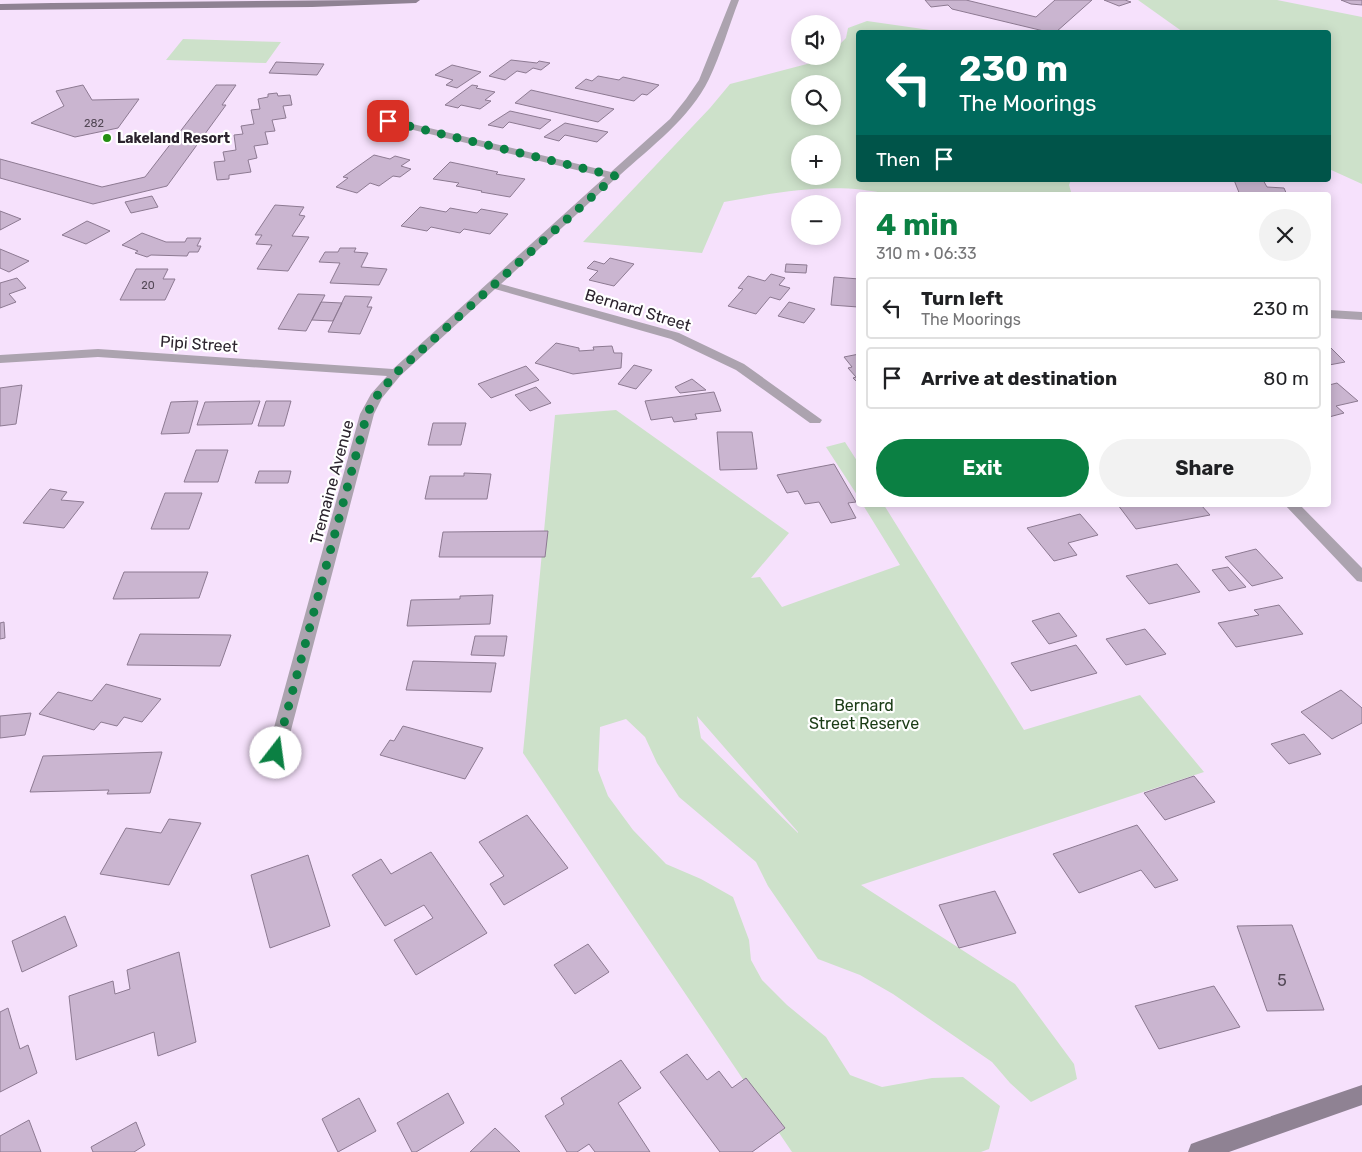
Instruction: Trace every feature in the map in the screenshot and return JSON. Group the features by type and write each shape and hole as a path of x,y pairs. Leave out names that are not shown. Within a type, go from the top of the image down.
{"main road":[{"path":"0,7 109,4 292,5 416,0"},
{"path":"1199,1152 1362,1095"}],"street":[{"name":"Tremaine Avenue","path":"276,753 367,414 376,397 396,373 615,176 673,121 704,80 735,0"},
{"path":"388,121 615,176"},
{"name":"Bernard Street","path":"493,285 675,336 740,367 815,420"},
{"path":"1331,314 1362,316"},
{"name":"Pipi Street","path":"0,359 98,353 396,373"},
{"path":"1294,507 1362,577"}],"green space":[{"path":"1138,0 1277,0 1362,17 1362,184 1331,170 1331,30 1180,30"},
{"path":"867,21 930,30 856,30 856,182 1070,182 1071,192 875,192 828,188 786,192 724,202 702,253 583,242 710,108 730,84 803,65 841,65 841,43 846,38 848,28"},
{"path":"183,39 281,42 266,63 166,60"},
{"name":"Bernard Street Reserve","path":"616,410 789,533 751,578 760,577 782,607 900,565 864,507 885,507 1024,730 1140,695 1204,772 861,885 1015,984 1074,1064 1077,1079 1031,1102 1010,1083 992,1062 893,994 860,975 818,959 768,886 756,862 679,797 657,763 645,737 626,719 600,727 598,770 608,796 633,830 666,864 701,879 733,897 749,940 751,960 762,980 787,1005 826,1037 850,1075 882,1087 932,1078 963,1077 1000,1106 989,1149 981,1152 792,1152 523,753 555,415","holes":["697,716 798,832 701,738"]},
{"path":"845,442 856,459 856,493 826,447"}],"building":[{"path":"925,0 966,0 1036,17 1055,0 1092,0 1058,30 1040,30 952,9 948,5 931,7"},
{"path":"1104,0 1125,0 1131,2 1119,6"},
{"path":"1341,0 1362,0 1362,5 1351,4"},
{"path":"511,60 550,63 541,70 533,68 526,73 517,71 505,80 489,76"},
{"path":"276,62 324,64 317,75 269,73"},
{"path":"452,65 481,72 457,88 446,85 453,80 435,75"},
{"path":"598,76 619,80 623,77 659,85 647,95 642,94 634,101 575,88 586,79 592,81"},
{"path":"83,85 92,100 139,99 118,128 75,137 31,123 64,106 56,91"},
{"path":"216,85 236,85 222,105 226,105 167,186 93,204 0,178 0,159 102,187 145,177"},
{"path":"472,85 478,86 476,88 495,92 485,100 491,101 480,109 461,105 458,108 445,105"},
{"path":"531,90 614,109 598,122 515,103"},
{"path":"277,93 278,96 290,95 292,105 283,106 286,118 272,120 275,131 265,132 268,144 254,146 257,158 248,160 251,172 229,175 229,179 217,180 214,162 225,161 223,152 236,150 234,135 243,134 241,126 254,124 251,110 260,109 258,99 268,97 268,94"},
{"path":"510,111 551,120 540,129 509,122 503,128 488,125"},
{"path":"565,123 608,132 597,142 565,135 559,141 544,137"},
{"path":"374,155 390,159 395,156 410,160 401,166 411,169 400,177 393,176 379,186 370,183 357,193 336,187 348,178 343,177"},
{"path":"450,162 498,172 496,174 525,179 510,197 456,186 459,183 433,179"},
{"path":"1235,182 1264,182 1267,187 1284,188 1286,192 1239,192"},
{"path":"152,196 158,207 131,213 125,202"},
{"path":"275,205 304,207 299,215 305,216 292,236 309,237 288,271 257,269 272,245 256,244 262,235 255,235"},
{"path":"420,207 446,212 450,208 477,213 481,209 508,214 490,234 464,229 460,233 431,227 427,231 401,226"},
{"path":"0,211 21,219 0,230"},
{"path":"87,221 110,231 86,244 62,235"},
{"path":"142,233 166,242 185,242 187,238 201,238 197,246 201,246 198,252 189,252 187,256 151,255 147,257 135,253 138,251 122,245"},
{"path":"340,248 356,248 354,252 368,253 361,267 387,269 379,285 330,283 340,263 319,262 325,252 338,252"},
{"path":"0,249 29,261 9,272 0,268"},
{"path":"610,258 634,264 614,286 589,280 598,271 587,268 594,261 604,264"},
{"path":"786,264 807,265 806,273 785,272"},
{"path":"136,269 168,269 163,279 175,279 165,300 120,300"},
{"path":"771,274 785,278 779,285 790,288 780,300 770,297 756,314 728,306 743,289 738,288 748,276 765,281"},
{"path":"834,277 856,279 856,307 831,305"},
{"path":"17,278 26,288 9,294 16,302 0,308 0,283"},
{"path":"298,294 325,295 306,331 278,329"},
{"path":"345,296 372,297 367,307 372,307 360,334 328,332"},
{"path":"321,302 342,303 333,321 312,320"},
{"path":"789,302 815,309 804,323 778,316"},
{"path":"556,343 579,348 579,351 594,350 593,347 612,346 614,353 622,353 621,368 573,374 535,363"},
{"path":"1331,348 1345,362 1331,365"},
{"path":"856,355 856,377 848,368 852,367 844,357"},
{"path":"634,365 652,370 636,389 618,384"},
{"path":"526,366 539,380 491,398 478,384"},
{"path":"692,379 706,390 680,393 675,387"},
{"path":"1337,383 1358,401 1336,406 1344,413 1331,416 1331,384"},
{"path":"22,385 16,424 0,426 0,388"},
{"path":"536,387 551,403 530,411 515,395"},
{"path":"714,392 721,411 695,414 697,419 674,422 672,417 651,420 645,401"},
{"path":"198,401 189,433 161,434 171,402"},
{"path":"260,401 252,424 197,425 205,402"},
{"path":"266,401 291,401 284,426 258,426"},
{"path":"433,423 466,423 461,445 428,445"},
{"path":"717,432 752,432 757,469 720,470"},
{"path":"196,450 228,450 218,482 184,482"},
{"path":"834,464 856,502 848,503 856,518 831,523 819,502 805,504 798,491 787,493 777,475"},
{"path":"259,471 291,471 288,483 255,483"},
{"path":"464,473 491,474 487,499 425,499 430,476 464,476"},
{"path":"50,489 67,492 61,500 84,502 64,528 23,523"},
{"path":"165,493 202,493 189,529 151,529"},
{"path":"1120,507 1203,507 1210,515 1136,529"},
{"path":"1080,514 1098,535 1068,543 1077,555 1054,561 1027,528"},
{"path":"548,531 545,557 439,557 443,532"},
{"path":"1256,549 1283,578 1252,586 1225,557"},
{"path":"1177,564 1200,592 1149,604 1126,576"},
{"path":"1228,567 1246,587 1229,591 1212,570"},
{"path":"124,572 208,572 199,598 113,599"},
{"path":"493,595 490,624 407,626 411,600 460,599 460,596"},
{"path":"1279,605 1303,634 1236,647 1218,623 1259,615 1254,610"},
{"path":"1059,613 1077,636 1049,644 1032,621"},
{"path":"4,622 5,638 0,639 0,623"},
{"path":"1145,629 1166,654 1126,665 1106,639"},
{"path":"140,634 231,635 220,666 127,665"},
{"path":"475,636 507,636 504,656 471,655"},
{"path":"1076,645 1097,673 1031,691 1011,663"},
{"path":"413,661 496,663 491,692 406,690"},
{"path":"106,684 161,699 142,722 124,717 117,726 101,722 94,730 39,714 58,692 92,701"},
{"path":"1341,690 1362,708 1362,723 1332,739 1301,712"},
{"path":"31,713 25,735 0,738 0,716"},
{"path":"403,726 483,748 465,779 380,755 390,740 394,741"},
{"path":"1304,734 1321,754 1289,764 1271,744"},
{"path":"162,752 150,793 107,794 109,790 30,792 43,756"},
{"path":"1194,776 1215,802 1165,820 1144,793"},
{"path":"527,815 568,868 504,905 490,884 504,876 479,842"},
{"path":"169,819 201,823 169,885 100,874 126,828 161,833"},
{"path":"1137,825 1178,880 1155,888 1141,870 1079,893 1053,854"},
{"path":"431,852 487,933 416,975 394,940 433,918 424,905 385,926 352,875 381,859 391,874"},
{"path":"308,855 330,926 270,948 251,875"},
{"path":"995,891 1016,933 959,948 939,905"},
{"path":"65,916 77,946 22,972 12,941"},
{"path":"1292,925 1324,1010 1267,1011 1237,926"},
{"path":"588,944 609,972 575,994 554,965"},
{"path":"179,952 196,1042 158,1056 154,1032 76,1060 69,996 113,981 115,994 130,989 127,970"},
{"path":"1214,986 1240,1027 1159,1049 1135,1006"},
{"path":"8,1008 20,1049 28,1045 37,1073 0,1092 0,1012"},
{"path":"687,1054 707,1080 719,1071 732,1088 746,1078 785,1128 752,1152 720,1152 660,1072"},
{"path":"621,1060 641,1088 618,1103 650,1152 595,1152 589,1144 577,1152 567,1152 545,1116 564,1104 561,1098"},
{"path":"448,1093 464,1123 416,1152 412,1152 397,1123"},
{"path":"359,1098 376,1131 338,1152 322,1119"},
{"path":"29,1120 41,1152 0,1152 0,1136"},
{"path":"136,1122 145,1145 134,1152 93,1152 91,1147"},
{"path":"495,1128 520,1152 470,1152"}],"place":[{"name":"Lakeland Resort","path":"107,138"}],"route":[{"path":"276,753 367,414 376,397 396,373 615,176 388,121"}]}
